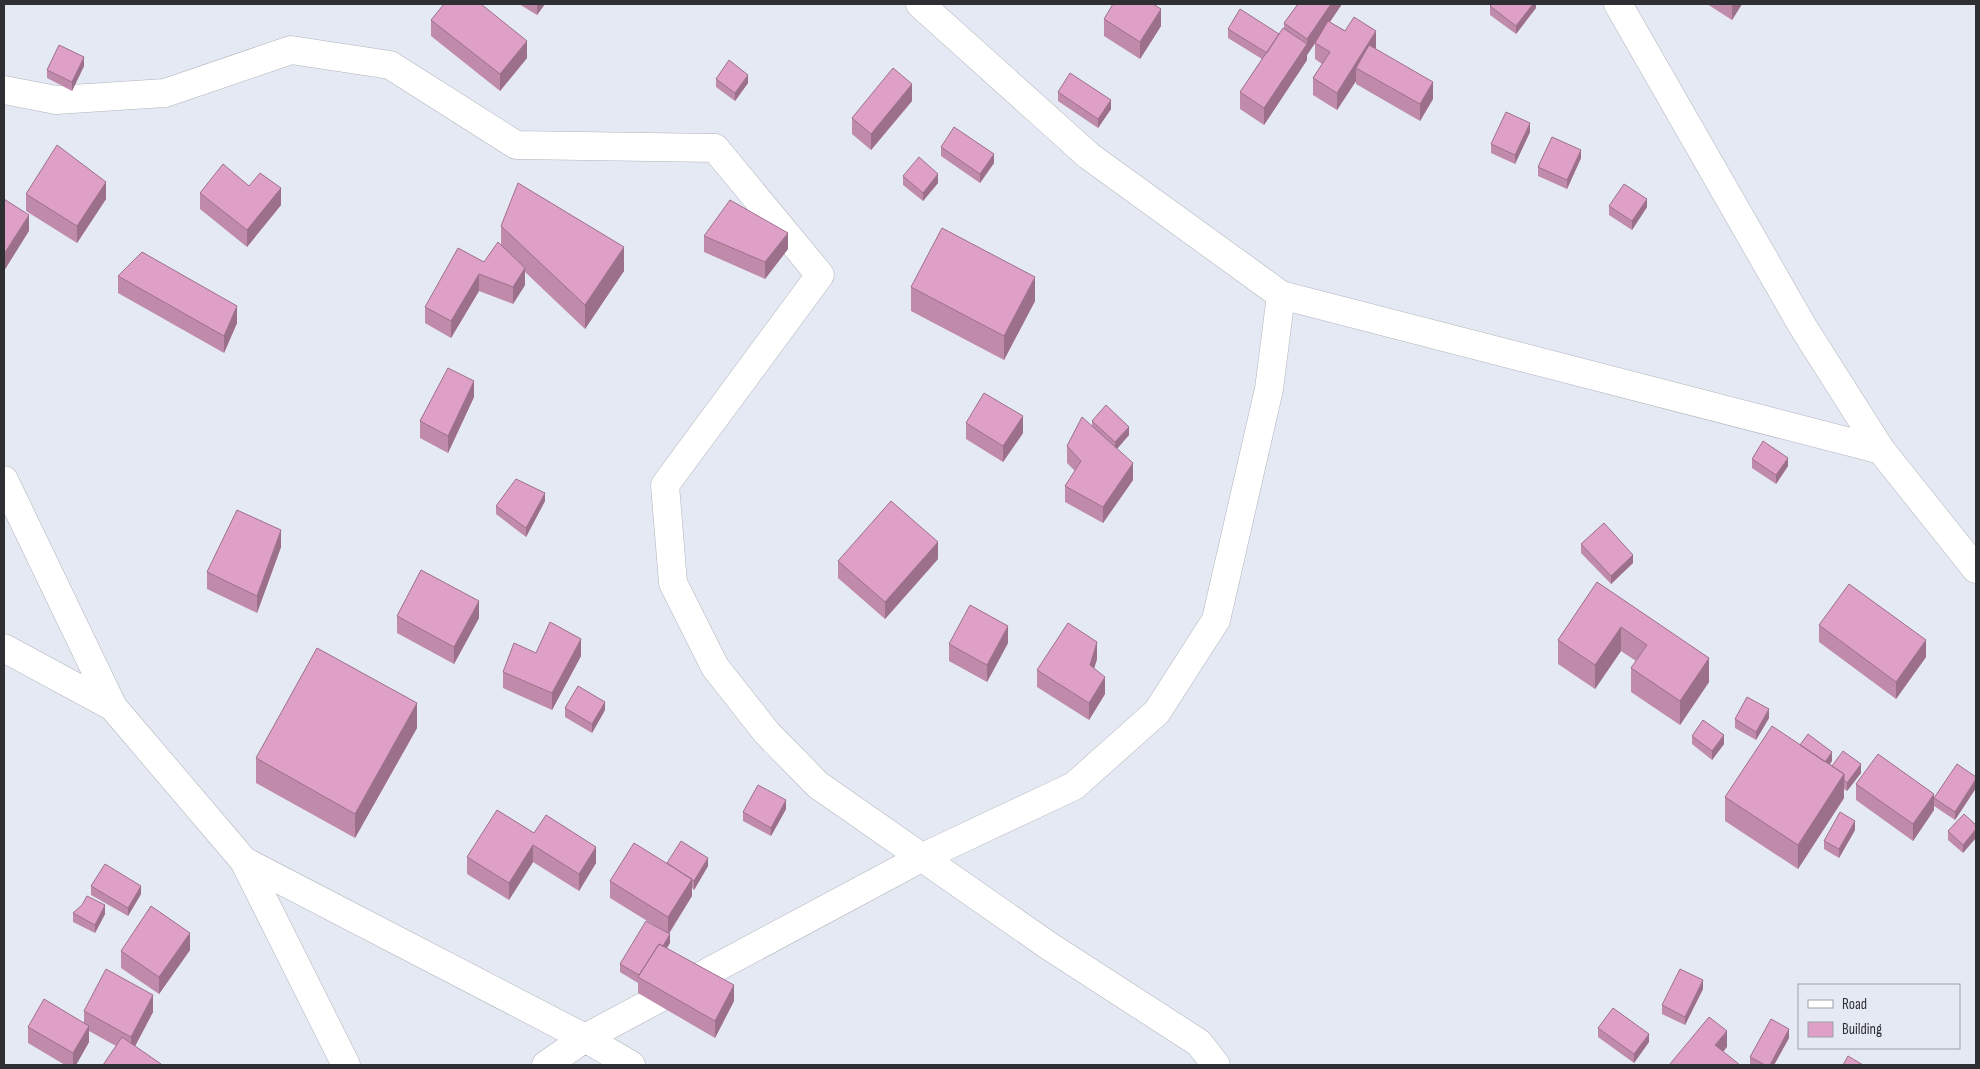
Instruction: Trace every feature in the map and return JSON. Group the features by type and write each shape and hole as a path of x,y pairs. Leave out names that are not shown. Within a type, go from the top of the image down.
{"street":[{"path":"920,4 1089,156 1281,295 1881,450"},
{"path":"1618,4 1803,327 1881,450 1976,569"},
{"path":"4,90 56,100 165,93 291,50 390,65 516,145 715,148 820,275 665,485 673,583 715,667 767,733 818,785 923,856 1049,946 1199,1042 1216,1065"},
{"path":"546,1065 585,1038 923,856 1074,786 1157,712 1216,620 1269,390 1281,295"},
{"path":"4,480 114,707 244,861 346,1065"},
{"path":"4,648 114,707"},
{"path":"244,861 585,1038 631,1065"}],"building":[{"path":"444,4 481,4 527,41 500,74 431,20"},
{"path":"1113,4 1153,4 1161,9 1140,42 1104,19"},
{"path":"1298,4 1331,4 1307,39 1284,23"},
{"path":"1492,4 1533,4 1516,26 1490,6"},
{"path":"1240,9 1279,34 1267,53 1228,29"},
{"path":"1354,17 1376,31 1337,93 1313,78 1330,52 1315,43 1328,21 1345,31"},
{"path":"1283,28 1307,44 1264,108 1240,92"},
{"path":"59,45 84,57 72,82 47,70"},
{"path":"1369,45 1433,82 1420,104 1356,68"},
{"path":"729,60 748,75 735,93 716,79"},
{"path":"893,68 912,84 871,134 852,118"},
{"path":"1070,73 1111,100 1098,119 1058,92"},
{"path":"1506,112 1530,123 1515,155 1491,144"},
{"path":"954,127 994,154 980,174 941,147"},
{"path":"1552,137 1581,150 1567,180 1538,167"},
{"path":"57,145 106,182 77,226 26,194"},
{"path":"919,157 938,174 923,193 903,176"},
{"path":"223,164 249,186 260,173 281,188 247,230 200,193"},
{"path":"518,183 624,247 585,305 501,226"},
{"path":"1624,184 1647,199 1632,221 1609,206"},
{"path":"4,199 29,215 4,254"},
{"path":"730,200 788,233 765,262 704,236"},
{"path":"942,228 1035,277 1004,336 911,287"},
{"path":"498,242 525,268 513,287 479,274 451,321 425,307 458,248 484,262"},
{"path":"142,252 237,306 224,336 118,276"},
{"path":"448,368 474,381 448,436 420,421"},
{"path":"984,393 1023,416 1003,446 966,423"},
{"path":"1106,405 1129,427 1115,442 1092,421"},
{"path":"1082,417 1133,463 1103,507 1065,486 1081,461 1067,446"},
{"path":"1763,441 1788,458 1776,475 1752,459"},
{"path":"516,479 545,493 526,528 496,506"},
{"path":"891,501 938,542 885,602 838,561"},
{"path":"237,510 281,530 257,596 207,572"},
{"path":"1604,523 1633,555 1611,576 1581,544"},
{"path":"421,570 479,601 454,647 397,616"},
{"path":"1597,582 1709,658 1680,701 1631,668 1647,645 1621,627 1595,665 1558,640"},
{"path":"1849,584 1926,640 1896,682 1819,625"},
{"path":"970,605 1008,626 987,665 949,644"},
{"path":"550,622 581,639 552,693 503,672 514,643 536,653"},
{"path":"1068,623 1097,642 1090,665 1105,677 1089,703 1037,670"},
{"path":"317,648 417,703 355,814 256,758"},
{"path":"578,686 605,702 592,724 565,708"},
{"path":"1747,697 1769,709 1756,732 1735,719"},
{"path":"1703,720 1724,735 1712,751 1692,736"},
{"path":"1772,726 1844,774 1798,845 1725,797"},
{"path":"1808,734 1832,752 1825,762 1800,745"},
{"path":"1843,751 1861,764 1847,783 1844,780 1844,774 1832,766"},
{"path":"1878,754 1934,794 1913,824 1856,784"},
{"path":"1957,764 1976,777 1976,779 1955,812 1934,798"},
{"path":"758,785 786,800 771,828 743,812"},
{"path":"497,810 534,833 546,815 596,847 579,874 533,845 509,883 467,857"},
{"path":"1840,812 1855,821 1839,849 1824,841"},
{"path":"1964,814 1976,825 1976,829 1963,845 1948,831"},
{"path":"681,841 708,858 694,881 667,863"},
{"path":"634,843 692,879 668,917 610,881"},
{"path":"105,864 141,886 128,908 91,886"},
{"path":"87,896 105,905 95,925 73,913 82,905"},
{"path":"151,906 190,933 159,977 121,951"},
{"path":"646,921 670,934 663,946 659,944 639,975 620,964"},
{"path":"659,944 734,985 715,1021 638,977"},
{"path":"106,969 153,995 131,1037 84,1011"},
{"path":"1680,969 1703,980 1685,1017 1662,1005"},
{"path":"44,999 89,1026 73,1053 28,1027"},
{"path":"1613,1008 1649,1034 1634,1054 1598,1028"},
{"path":"1709,1017 1727,1031 1715,1045 1740,1065 1670,1064"},
{"path":"1771,1019 1789,1029 1770,1065 1765,1065 1750,1057"},
{"path":"122,1037 161,1064 103,1065"},
{"path":"1848,1056 1863,1065 1843,1065"}]}
